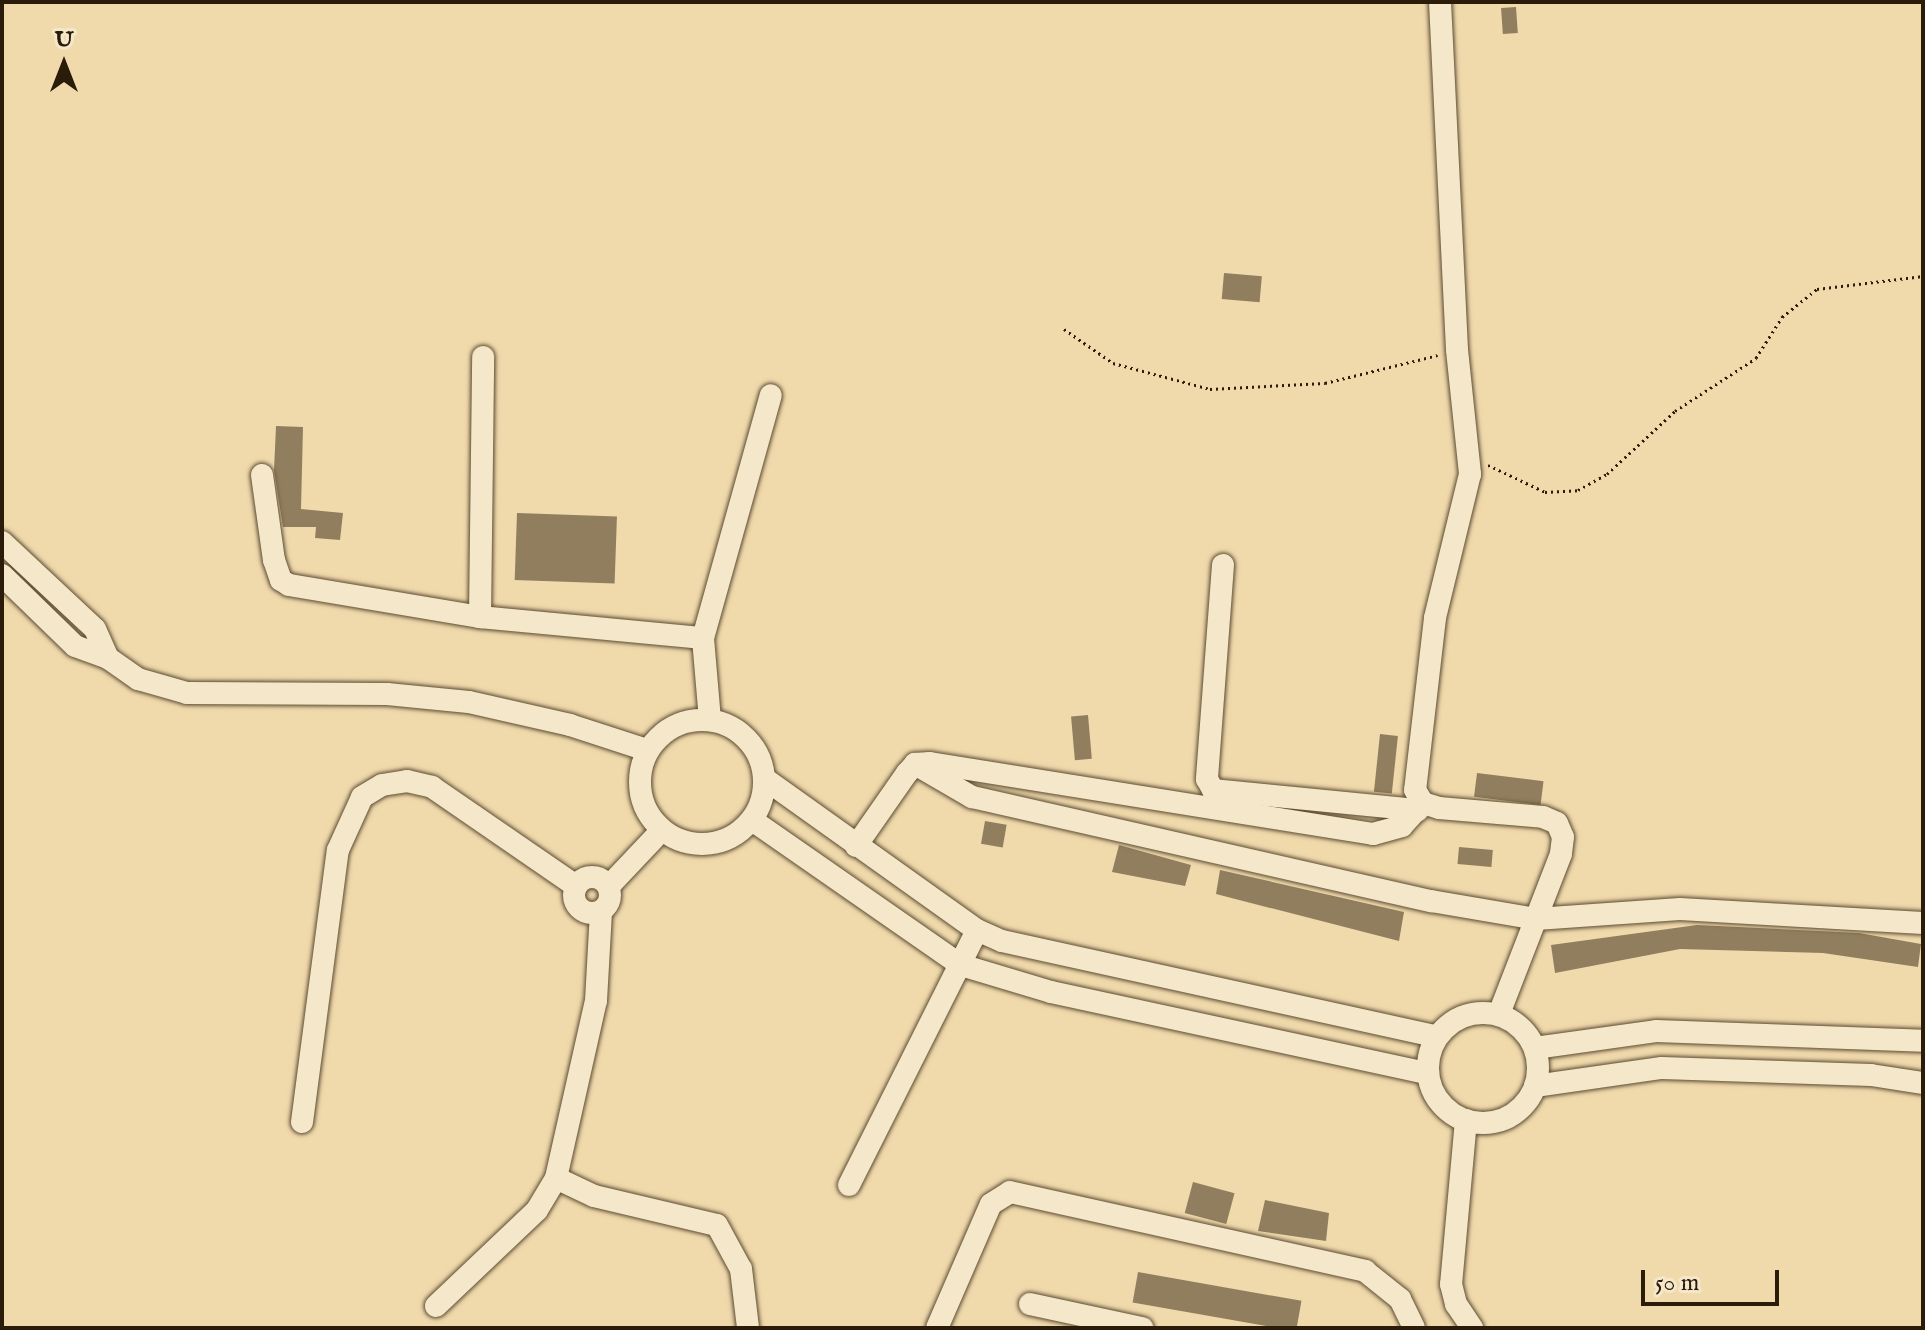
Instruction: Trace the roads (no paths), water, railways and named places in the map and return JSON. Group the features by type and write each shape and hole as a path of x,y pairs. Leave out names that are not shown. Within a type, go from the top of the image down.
{"street":[{"path":"1421,806 1415,790 1418,744 1444,570 1469,480 1457,350 1440,8"},
{"path":"480,617 483,357"},
{"path":"710,720 703,638 771,395"},
{"path":"262,475 281,580 480,617 703,638"},
{"path":"2,542 95,629 108,658"},
{"path":"1223,565 1207,779 1213,790 1543,817 1557,823 1561,854 1499,1014"},
{"path":"2,575 75,646 108,658 138,679 187,693 387,694 469,702 570,725 647,750"},
{"path":"710,720 737,730 756,751 765,779 752,820 725,841 692,844 661,831 644,807 641,793 639,778 647,750 664,732 686,722 710,720"},
{"path":"915,764 1373,834 1402,826 1421,806"},
{"path":"856,846 915,764"},
{"path":"915,764 972,797 1431,901 1536,919 1680,909 1923,923"},
{"path":"765,779 977,930 1040,953 1437,1037"},
{"path":"302,1122 338,850 362,797 382,785 407,781 432,787 576,886"},
{"path":"752,820 961,965 1051,992 1427,1073"},
{"path":"576,886 576,904 592,913 601,911 608,905 609,886 661,831"},
{"path":"576,886 592,876 609,886"},
{"path":"436,1306 537,1210 556,1178 596,1001 601,911"},
{"path":"849,1185 977,930"},
{"path":"1535,1086 1535,1048 1521,1027 1499,1014 1475,1013 1453,1021 1437,1037 1427,1073 1434,1094 1447,1110 1466,1120 1487,1123 1508,1117 1535,1086 1662,1068 1856,1074 1923,1083"},
{"path":"1535,1048 1656,1031 1923,1041"},
{"path":"1466,1120 1451,1284 1456,1304 1472,1328"},
{"path":"556,1178 594,1196 717,1225 741,1269 748,1328"},
{"path":"937,1328 991,1204 1010,1192 1365,1271 1400,1299 1414,1328"},
{"path":"1030,1304 1142,1328"}]}
